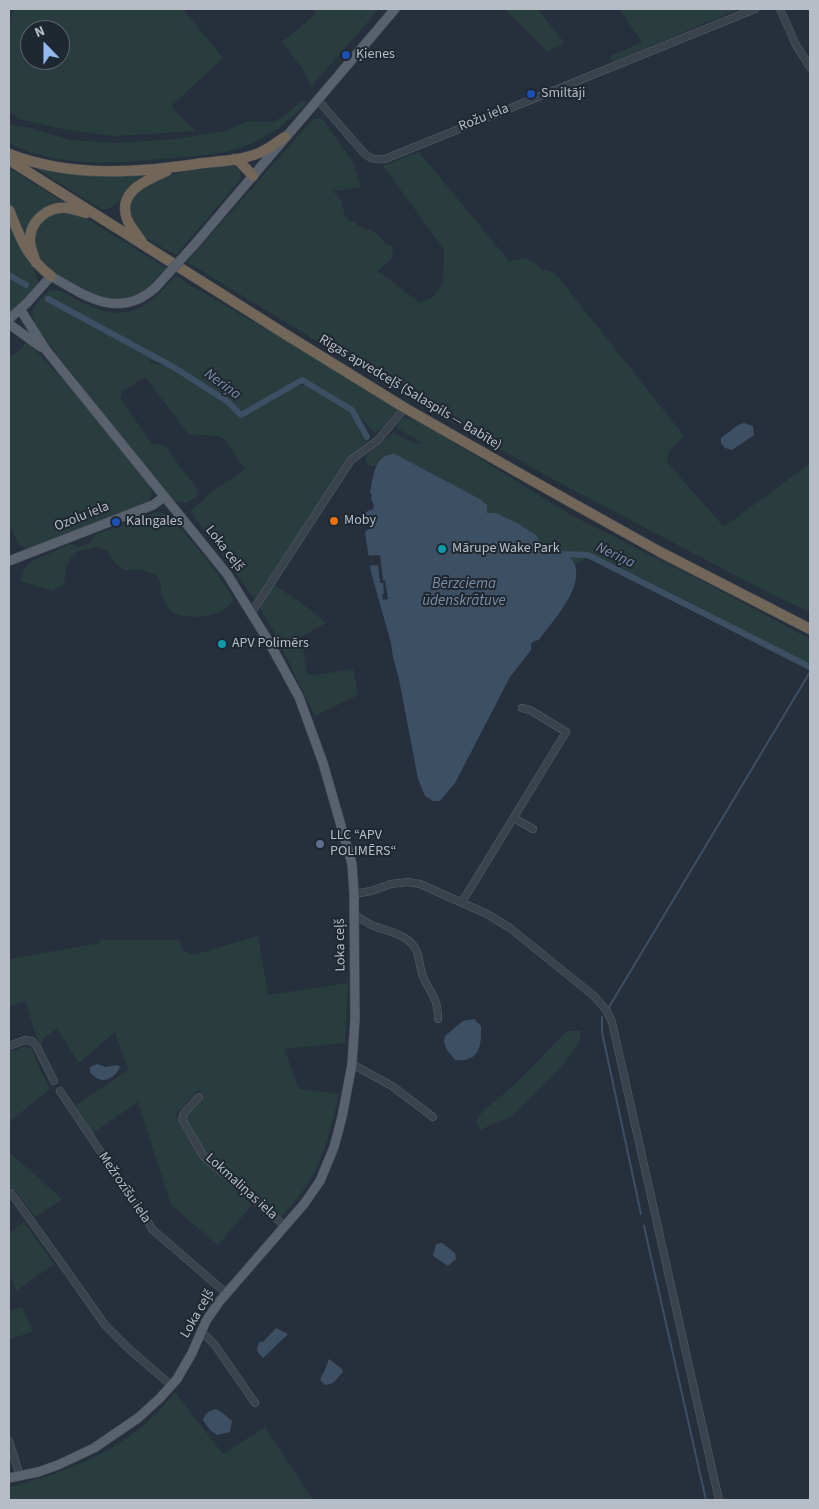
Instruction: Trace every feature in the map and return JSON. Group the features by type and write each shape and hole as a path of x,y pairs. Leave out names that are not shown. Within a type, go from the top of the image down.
{"highway":[{"path":"9,154 39,164 75,170 172,169 234,159 259,152 285,137"},
{"path":"234,159 240,162 253,176"},
{"name":"Rīgas apvedceļš (Salaspils — Babīte)","path":"9,160 405,408 660,552 810,629"},
{"path":"146,246 127,219 125,208 127,199 140,183 172,169"},
{"path":"36,263 30,240 33,226 41,216 53,209 66,208 101,218"},
{"path":"9,210 24,247 36,263 51,276"}],"main road":[{"path":"9,319 51,276 88,297 102,302 117,304 140,299 155,288 395,9"},
{"name":"Loka ceļš","path":"9,1478 38,1472 58,1465 94,1448 138,1418 172,1386 186,1365 201,1331 226,1293 304,1204 320,1181 331,1155 342,1116 352,1064 356,1019 352,864 348,845 313,733 299,697 270,642 222,568 46,350 20,309"},
{"name":"Loka ceļš","path":"9,324 46,350"},
{"name":"Ozolu iela","path":"9,562 153,505 164,497"}],"street":[{"name":"Rožu iela","path":"317,100 363,152 376,160 385,159 755,9"},
{"path":"780,9 796,45 810,67"},
{"path":"252,612 351,460 378,440 405,408"},
{"path":"462,902 568,734 530,710 522,708"},
{"path":"514,818 533,829"},
{"path":"354,894 371,891 391,884 408,882 420,884 462,902 510,928 594,996 607,1011 612,1022 719,1500"},
{"path":"354,916 410,941 417,952 423,978 438,1006 438,1019"},
{"path":"9,1046 25,1040 32,1041 54,1081"},
{"path":"352,1064 392,1086 433,1117"},
{"name":"Mežrozīšu iela","path":"60,1091 145,1221 226,1293"},
{"name":"Lokmaliņas iela","path":"200,1097 184,1113 182,1119 204,1157 285,1226"},
{"path":"9,1193 11,1193 105,1326 172,1386"},
{"path":"201,1331 214,1345 255,1403"},
{"path":"9,1441 20,1476"}],"green space":[{"path":"13,9 183,9 223,58 171,106 195,131 115,136 62,129 19,119 9,111 9,28"},
{"path":"312,9 379,9 311,87 305,72 282,42 316,14"},
{"path":"505,9 541,9 539,11 564,42 548,52"},
{"path":"619,9 739,9 613,62 609,57 642,42"},
{"path":"303,100 307,101 306,104 283,125 266,136 237,149 213,154 131,161 90,162 48,157 9,143 9,125 26,127 70,140 118,143 177,139 225,131 248,121 273,122"},
{"path":"321,118 352,160 361,187 333,191 341,200 345,217 363,228 376,233 387,245 393,247 392,258 378,271 420,303 434,296 443,283 444,249 383,166 419,152 509,261 526,258 543,270 555,273 684,436 669,451 667,462 724,527 810,463 810,612 769,593 545,475 348,360 187,262 313,119"},
{"path":"231,165 239,170 240,180 176,255 148,239 136,227 130,208 134,197 143,187 172,175"},
{"path":"34,167 62,173 88,175 146,175 132,184 115,205 111,208 101,209"},
{"path":"9,168 65,203 23,235 9,201"},
{"path":"63,211 81,215 166,268 142,291 125,298 105,298 78,287 50,268 39,256 33,243 35,230 45,218"},
{"path":"9,220 23,252 35,272 38,282 32,292 9,313"},
{"path":"176,275 188,284 398,405 398,410 384,427 375,433 353,409 302,379 241,411 177,368 151,360 149,362 175,369 200,387 227,402 241,415 298,385 307,386 352,413 361,433 367,441 350,457 269,581 326,623 301,637 307,674 317,675 353,669 358,695 315,716 273,630 254,598 190,511 203,501 205,497 245,469 224,439 218,436 188,434 145,377 122,392 120,398 152,444 164,445 197,489 198,495 186,503 173,501 45,339 34,319 33,309 47,292 56,290 64,292 97,309 123,313 145,305"},
{"path":"27,341 74,391 150,485 152,494 148,503 30,549 26,549 19,544 9,526 9,357 19,351"},
{"path":"403,418 413,419 427,426 571,515 704,582 810,639 810,662 805,667 587,558 575,565 568,555 542,545 536,535 496,514 487,513 485,502 395,454 380,458 376,467 368,465 367,455 394,432 405,439 419,444 421,442 398,429 397,425"},
{"path":"157,512 168,514 211,564 234,599 219,612 206,616 192,617 181,616 170,611 161,594 161,583 157,575 141,570 124,570 115,563 107,551 96,547 78,551 70,559 66,568 64,584 52,591 21,581 24,569 34,560 70,544 80,547 90,543 95,535"},
{"path":"258,936 268,995 348,983 345,1043 284,1049 299,1089 339,1094 334,1117 315,1171 303,1191 281,1217 205,1153 186,1120 188,1113 205,1096 199,1089 175,1115 200,1158 252,1205 218,1245 171,1205 138,1102 93,1133 75,1106 128,1070 115,1032 79,1063 57,1029 43,1038 41,1047 26,1001 9,1006 9,959 100,943 99,940 179,940 183,950 194,955"},
{"path":"567,1031 581,1031 579,1043 564,1064 512,1116 480,1130 476,1121 482,1112 513,1086"},
{"path":"24,1047 32,1049 50,1089 9,1122 9,1052"},
{"path":"9,1152 62,1199 35,1217 16,1191 9,1187"},
{"path":"24,1222 54,1264 16,1291 9,1273 9,1233"},
{"path":"22,1307 33,1332 9,1339 9,1311"},
{"path":"175,1392 223,1454 265,1427 313,1500 9,1500 9,1487 29,1482 89,1460 126,1439 158,1412"}],"water":[{"path":"744,423 753,426 754,435 732,450 725,448 721,443 721,438 738,425"},
{"name":"Bērzciema ūdenskrātuve","path":"395,454 480,499 487,505 487,513 496,513 517,523 536,535 542,545 552,545 562,550 575,565 575,585 571,595 539,640 531,644 531,650 510,677 455,783 440,801 433,801 425,796 418,779 391,643 371,572 365,532 369,529 368,525 364,524 366,512 373,509 374,505 370,492 376,467 383,458"},
{"path":"474,1019 481,1026 481,1041 478,1050 473,1057 467,1060 455,1060 447,1050 444,1042 445,1036 463,1021"},
{"path":"97,1064 106,1067 118,1065 120,1067 114,1076 102,1080 90,1072 90,1067"},
{"path":"442,1243 455,1253 456,1259 448,1266 433,1256 436,1244"},
{"path":"276,1328 288,1334 263,1358 258,1352 259,1343 260,1341 263,1342"},
{"path":"329,1359 342,1369 343,1372 333,1383 326,1385 320,1379"},
{"path":"216,1409 232,1421 230,1432 217,1435 210,1430 203,1420 208,1413"}],"pier":[{"path":"380,555 383,580 385,580 388,599 383,600 383,583 380,583 378,565 367,566 366,556"}],"waterway":[{"name":"Neriņa","path":"9,275 26,285"},
{"name":"Neriņa","path":"48,299 175,368 228,402 241,415 302,380 352,410 367,437"},
{"name":"Neriņa","path":"561,554 588,555 810,667"},
{"path":"609,1007 810,672"},
{"path":"602,1017 602,1032 641,1214"},
{"path":"644,1226 706,1500"}],"place":[{"name":"Ķienes","path":"346,55"},
{"name":"Smiltāji","path":"531,94"},
{"name":"Moby","path":"334,521"},
{"name":"Kalngales","path":"116,522"},
{"name":"Mārupe Wake Park","path":"442,549"},
{"name":"APV Polimērs","path":"222,644"},
{"name":"LLC “APV POLIMĒRS“","path":"320,844"}]}
